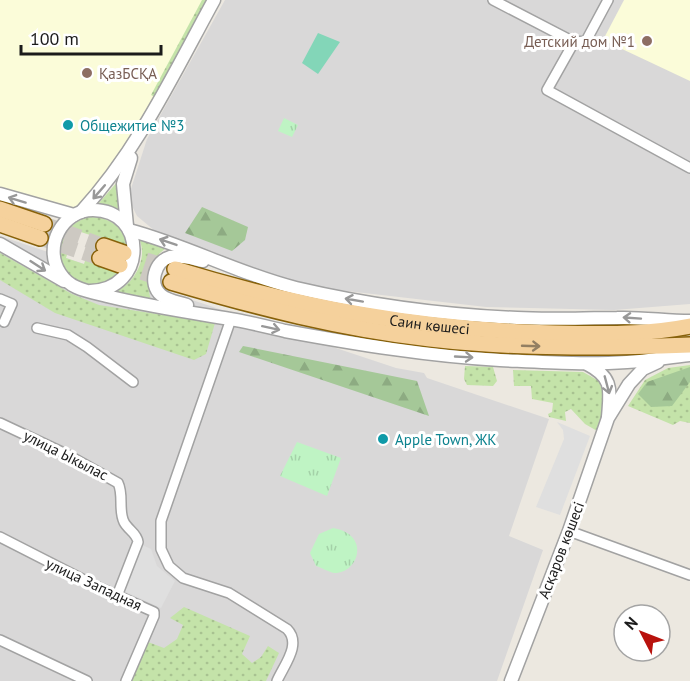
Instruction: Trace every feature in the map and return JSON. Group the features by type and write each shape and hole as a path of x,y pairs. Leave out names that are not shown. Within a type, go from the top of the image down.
{"main road":[{"path":"0,209 42,231 0,224"},
{"path":"102,252 122,259"},
{"name":"Саин көшесі","path":"690,324 631,332 569,333 510,332 437,326 340,312 173,276 263,309 368,331 509,345 606,347 690,345"}],"street":[{"path":"77,214 111,178 140,135 214,0"},
{"path":"493,0 574,42 586,41 608,0"},
{"path":"574,42 547,90 690,168"},
{"path":"90,291 112,286 130,269 134,249 128,228 123,184 140,135"},
{"path":"0,194 77,214"},
{"path":"77,288 60,274 53,254 56,236 66,220 77,214 94,210 108,212 128,228 233,267 294,287 340,298 414,310 519,318 619,317 690,324"},
{"path":"0,244 77,288 135,303 358,344 451,357 584,363 627,362 690,355"},
{"path":"231,319 162,296 157,291 154,274 161,262 176,257 233,267"},
{"path":"0,299 12,304 4,322"},
{"path":"231,319 161,521 161,549 169,566 183,578 229,593 292,634 294,643 277,681"},
{"path":"37,328 68,335 133,382"},
{"path":"608,418 629,384 643,369 667,357"},
{"path":"584,363 605,375 610,390 608,418"},
{"name":"Асқаров көшесі","path":"511,681 569,531 608,418"},
{"name":"улица Ыкылас","path":"0,423 66,454 118,483 121,489 124,522 136,535 138,542 117,596"},
{"path":"569,531 690,575"},
{"name":"улица Западная","path":"0,537 117,596 154,612 126,681"},
{"path":"0,640 87,681"}],"shaded area":[{"name":"ҚазБСҚА","path":"0,0 214,0 140,135 81,212 0,194"},
{"path":"225,0 690,0 690,304 614,310 486,307 338,290 288,280 155,231 137,216 128,198 147,139"},
{"name":"Детский дом №1","path":"624,0 690,0 690,81 603,40"},
{"path":"0,236 396,368 424,373 427,378 549,419 509,536 543,550 497,681 0,681"},
{"path":"557,422 590,436 560,515 536,507 564,439 563,430"},
{"path":"140,544 151,549 157,566 175,581 161,608 122,590"}],"green space":[{"path":"202,0 209,0 155,97 151,95"},
{"path":"318,33 340,42 318,74 302,63"},
{"path":"284,118 298,125 292,137 278,131"},
{"path":"119,180 122,211 109,205 98,204"},
{"path":"202,207 248,227 245,240 232,251 185,233"},
{"path":"89,217 105,219 117,226 124,237 127,249 125,262 119,273 109,281 94,285 80,283 70,277 63,268 60,256 61,244 66,233 75,223","holes":["75,230 93,236 84,264 66,258","109,242 126,248 117,272 101,267"]},
{"path":"137,235 167,247 154,259 148,271 151,301 116,292 130,282 139,267 142,251"},
{"path":"0,253 72,294 99,305 215,323 206,354 194,360 55,313 0,280"},
{"path":"243,346 417,381 429,416 239,352"},
{"path":"690,365 690,423 680,421 673,425 628,406 645,380 668,368"},
{"path":"465,366 493,367 497,381 493,386 467,385 464,379"},
{"path":"690,367 690,382 672,406 651,407 638,394 647,382"},
{"path":"513,370 583,372 599,381 605,399 599,432 585,424 571,409 565,412 566,421 549,417 553,403 532,399 531,386 514,386"},
{"path":"297,442 341,458 327,496 280,476"},
{"path":"333,528 345,532 353,538 357,545 355,561 343,572 334,573 316,566 310,553 319,534"},
{"path":"184,607 250,636 242,654 252,663 261,657 268,646 279,653 266,681 129,681 148,642 164,648 177,639 183,625 170,618"}],"tunnel":[{"path":"44,224 104,246"},
{"path":"40,238 100,258"},
{"path":"124,253 175,269"},
{"path":"120,265 171,282"}],"place":[{"name":"Детский дом №1","path":"647,41"},
{"name":"ҚазБСҚА","path":"87,73"},
{"name":"Общежитие №3","path":"68,125"},
{"name":"Apple Town, ЖК","path":"383,439"}]}
